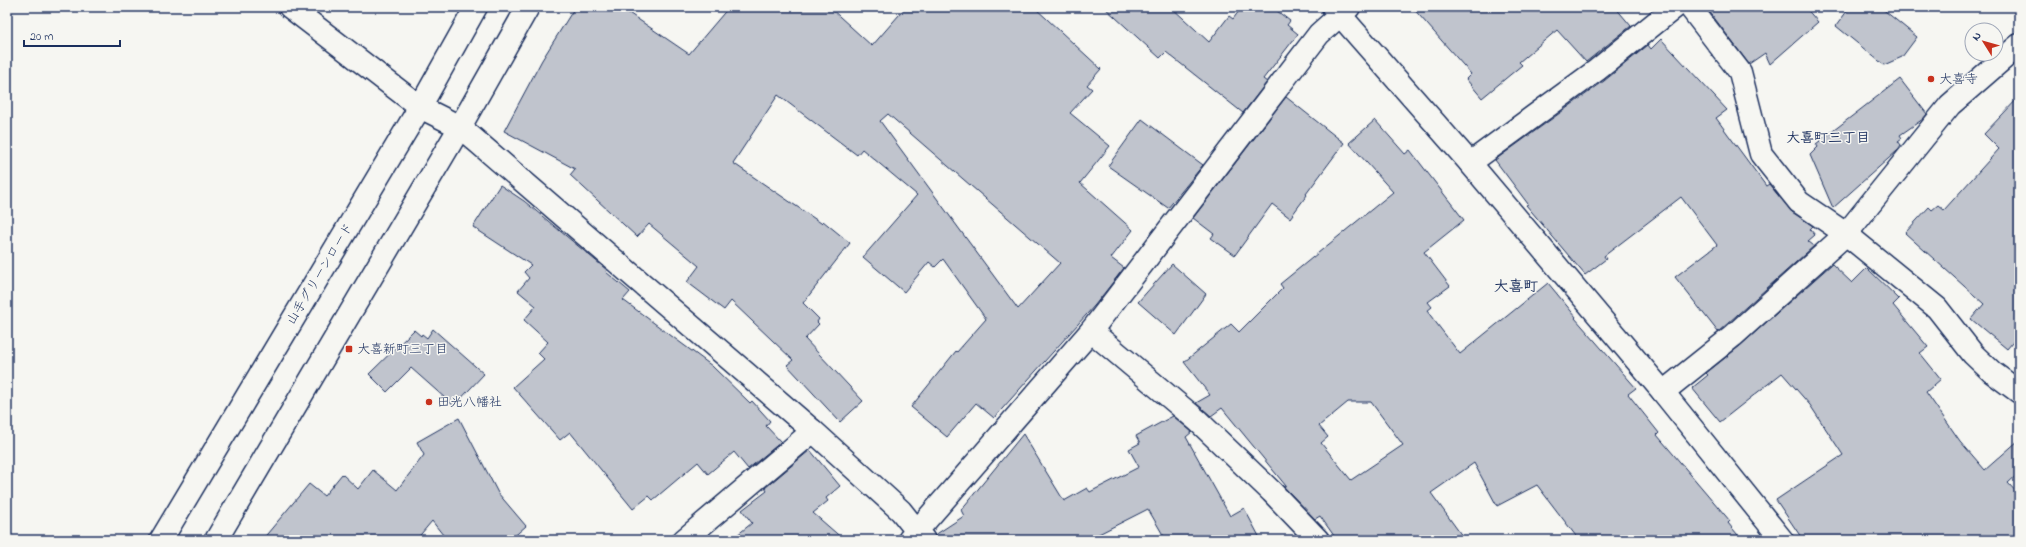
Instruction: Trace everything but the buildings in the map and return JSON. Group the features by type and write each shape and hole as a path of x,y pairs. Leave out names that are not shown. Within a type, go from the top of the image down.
{"street":[{"path":"290,7 420,107 460,127 812,431 901,511 916,537 1091,331 1319,34 1341,10 1663,392 1782,540"},
{"name":"山手グリーンロード","path":"161,540 420,107 476,7"},
{"path":"216,540 460,127 528,7"},
{"path":"1470,163 1598,70 1676,7"},
{"path":"1690,7 1740,72 1761,154 1800,202 1846,234 1937,308 1973,354 2019,392"},
{"path":"1663,392 1732,336 1846,234 1950,105 2019,45"},
{"path":"1091,331 1198,421 1272,492 1318,540"},
{"path":"684,540 812,431"}],"place":[{"name":"大喜寺","path":"1931,79"},
{"name":"大喜新町三丁目","path":"349,349"},
{"name":"田光八幡社","path":"429,402"}],"district":[{"name":"大喜町三丁目","path":"1828,138"},
{"name":"大喜町","path":"1516,287"}]}
